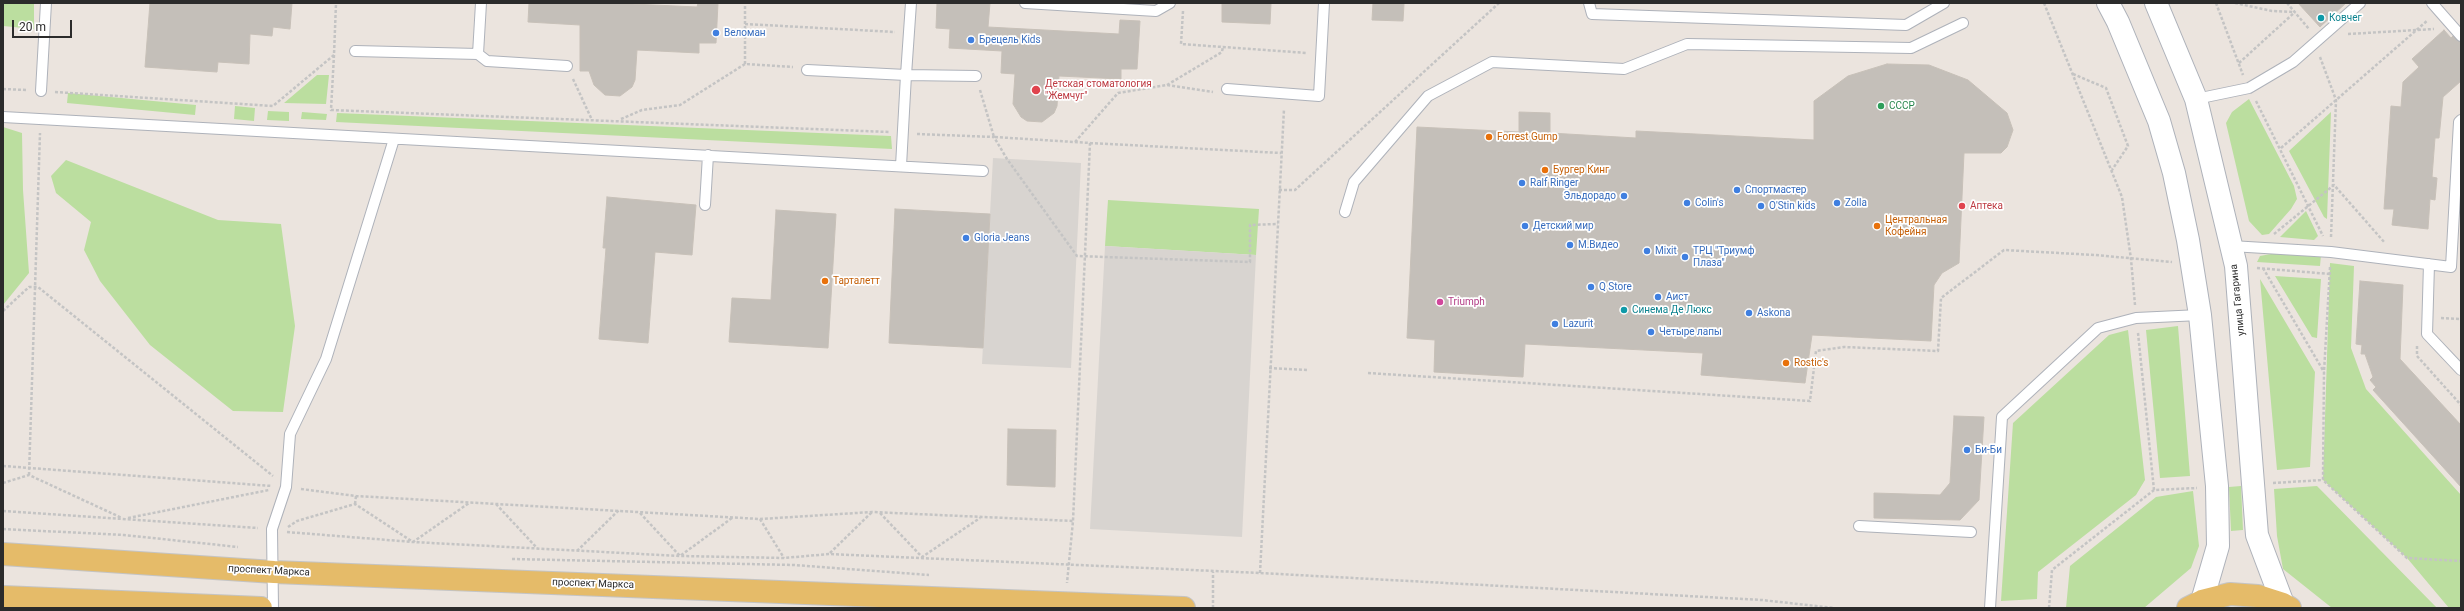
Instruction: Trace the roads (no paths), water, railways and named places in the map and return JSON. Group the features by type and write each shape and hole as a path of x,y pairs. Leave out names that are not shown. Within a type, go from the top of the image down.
{"main road":[{"path":"2108,3 2118,22 2159,121 2174,173 2200,315 2217,486 2218,546 2195,604"},
{"name":"улица Гагарина","path":"2156,3 2196,99 2233,256 2254,484 2257,535 2286,606"},
{"name":"проспект Маркса","path":"3,554 273,562 1184,608"},
{"path":"2195,604 2230,594 2258,596 2286,606"},
{"path":"3,597 261,608"}],"lane":[{"path":"41,91 46,3"},
{"path":"478,54 481,3"},
{"path":"901,166 911,3"},
{"path":"1026,3 1156,11 1170,3"},
{"path":"1227,89 1319,96 1324,3"},
{"path":"1589,3 1592,14 1906,26 1944,3"},
{"path":"2196,99 2249,88 2293,62 2360,3"},
{"path":"2432,3 2461,36"},
{"path":"1345,212 1354,182 1428,96 1492,62 1624,69 1687,44 1911,48 1963,23"},
{"path":"355,51 478,54 487,61 567,66"},
{"path":"807,70 906,75 976,76"},
{"path":"3,117 983,171"},
{"path":"2233,256 2269,248 2331,252 2451,267 2459,122 2461,120"},
{"path":"273,608 272,529 286,487 290,434 326,360 394,139"},
{"path":"705,205 708,155"},
{"path":"2429,264 2427,334 2461,370"},
{"path":"1990,608 2002,417 2098,328 2136,318 2200,315"},
{"path":"1859,526 1971,532"}],"place":[{"name":"Ковчег","path":"2321,18"},
{"name":"Веломан","path":"716,33"},
{"name":"Брецель Kids","path":"971,40"},
{"name":"Детская стоматология \"Жемчуг\"","path":"1036,90"},
{"name":"СССР","path":"1881,106"},
{"name":"Forrest Gump","path":"1489,137"},
{"name":"Бургер Кинг","path":"1545,170"},
{"name":"Ralf Ringer","path":"1522,183"},
{"name":"Спортмастер","path":"1737,190"},
{"name":"Эльдорадо","path":"1624,196"},
{"name":"Colin's","path":"1687,203"},
{"name":"Zolla","path":"1837,203"},
{"name":"O'Stin kids","path":"1761,206"},
{"name":"Аптека","path":"1962,206"},
{"name":"Детский мир","path":"1525,226"},
{"name":"Центральная Кофейня","path":"1877,226"},
{"name":"Gloria Jeans","path":"966,238"},
{"name":"М.Видео","path":"1570,245"},
{"name":"Mixit","path":"1647,251"},
{"name":"ТРЦ \"Триумф Плаза\"","path":"1685,257"},
{"name":"Тарталетт","path":"825,281"},
{"name":"Q Store","path":"1591,287"},
{"name":"Аист","path":"1658,297"},
{"name":"Triumph","path":"1440,302"},
{"name":"Синема Де Люкс","path":"1624,310"},
{"name":"Askona","path":"1749,313"},
{"name":"Lazurit","path":"1555,324"},
{"name":"Четыре лапы","path":"1651,332"},
{"name":"Rostic's","path":"1786,363"},
{"name":"Би-Би","path":"1967,450"}]}
